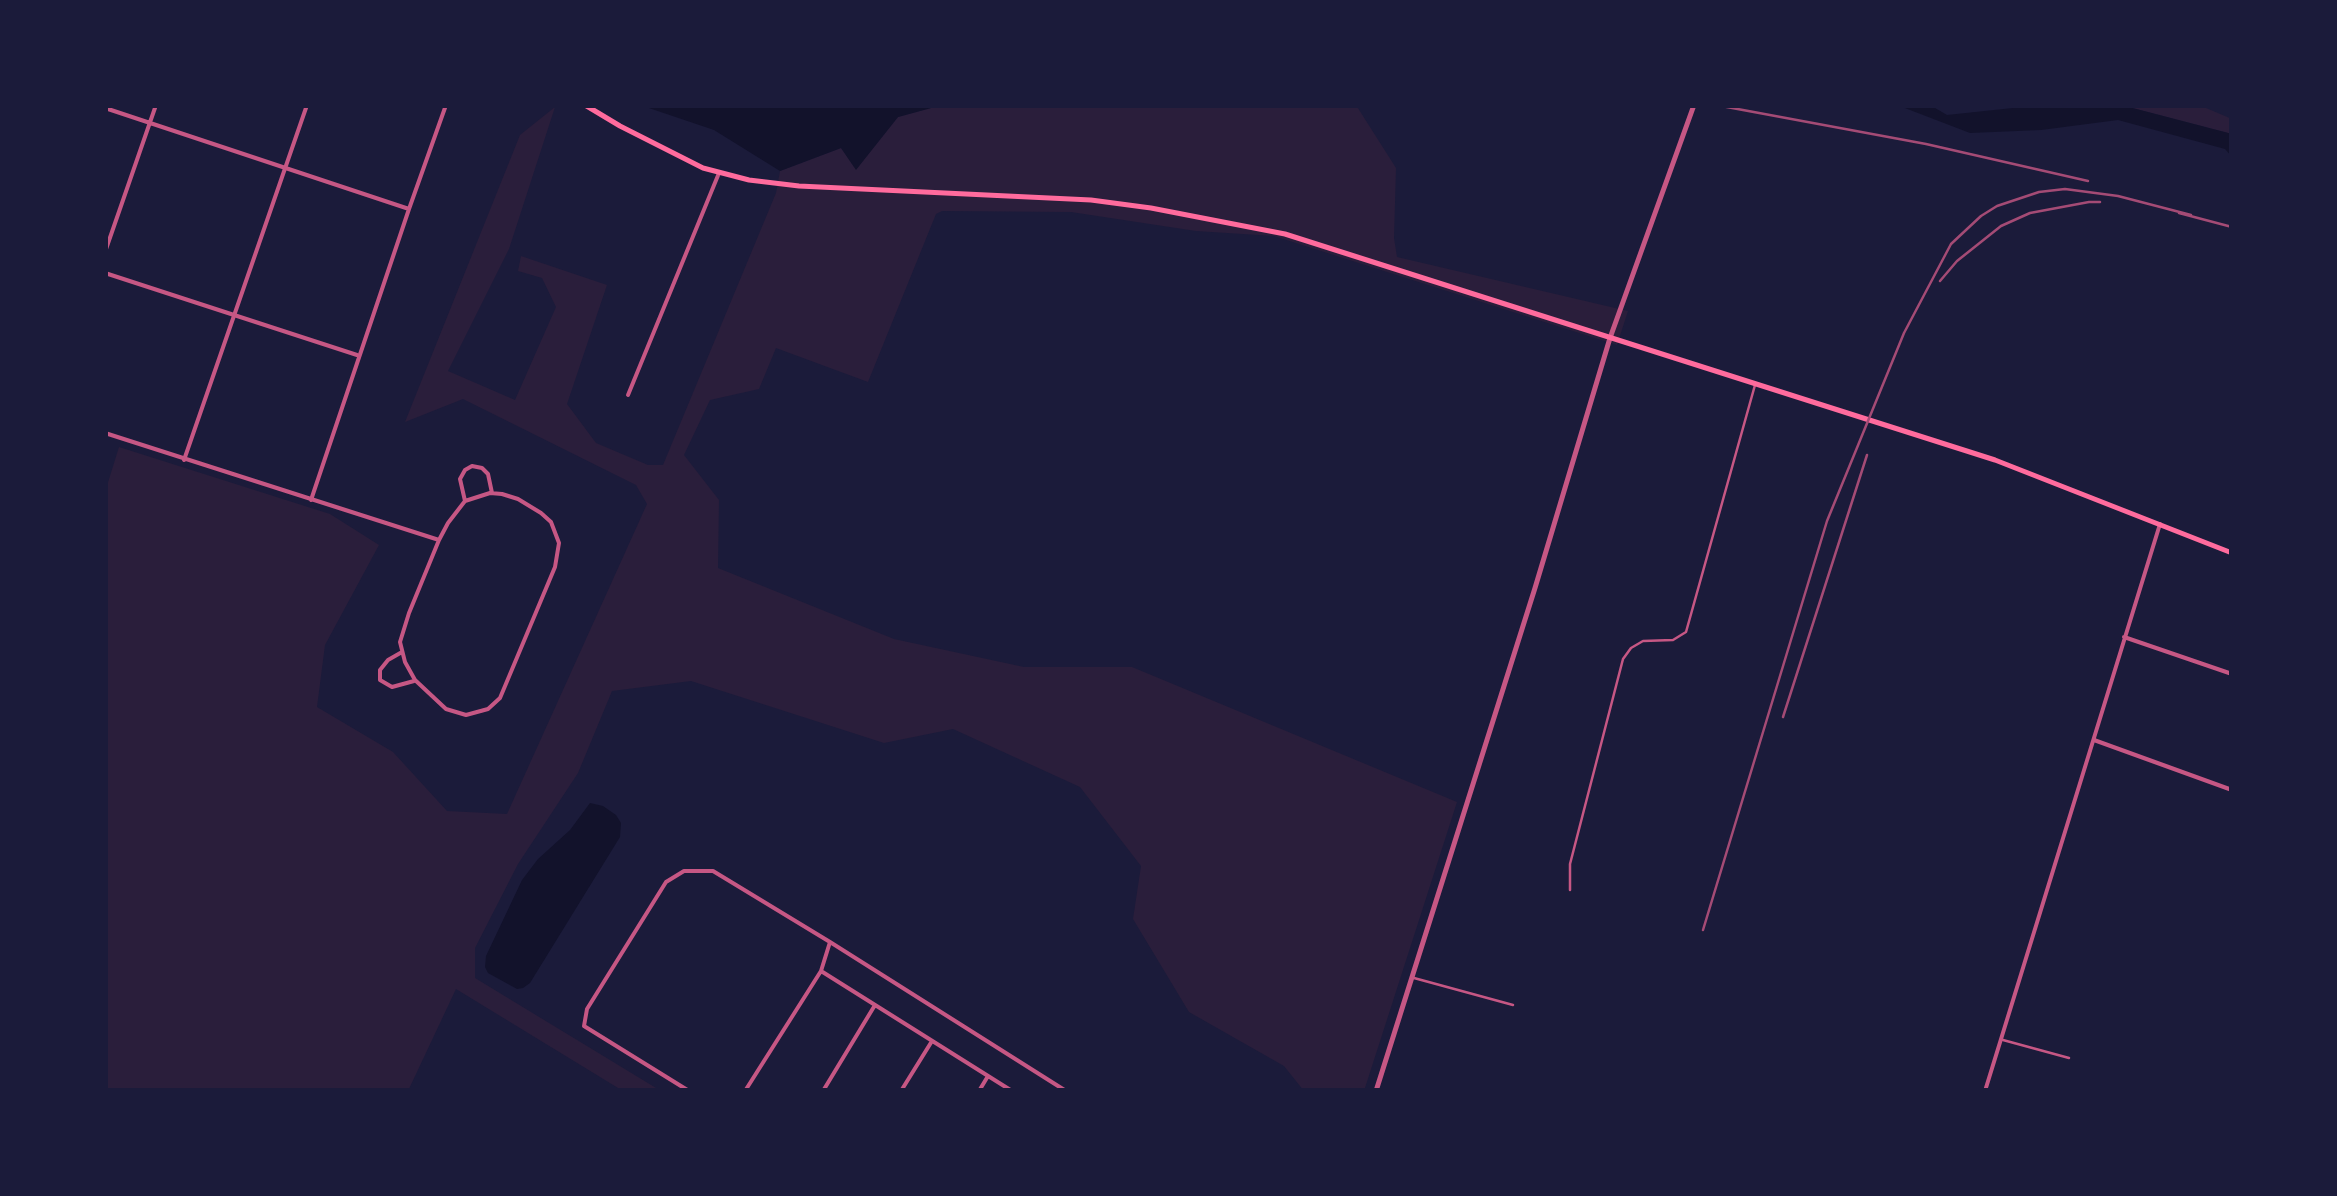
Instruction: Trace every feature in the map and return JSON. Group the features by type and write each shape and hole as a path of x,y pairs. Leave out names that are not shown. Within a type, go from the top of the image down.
{"main road":[{"path":"585,105 667,150 720,174 749,180 799,186 1091,200 1285,234 1995,460 2232,553"}],"street":[{"path":"105,252 156,105"},
{"path":"184,460 306,105"},
{"path":"311,500 446,105"},
{"path":"1376,1091 1610,338 1694,105"},
{"path":"105,108 408,210"},
{"path":"628,396 720,174"},
{"path":"105,273 359,356"},
{"path":"105,433 438,540"},
{"path":"465,500 460,478 472,466 488,474 492,493"},
{"path":"492,493 518,499 551,522 559,542 555,568 500,698 474,715 456,713 436,701 415,680 400,642 438,540 465,500 492,493"},
{"path":"1985,1091 2160,524"},
{"path":"2124,637 2232,674"},
{"path":"402,652 380,670 380,680 392,686 415,680"},
{"path":"2094,740 2232,790"},
{"path":"689,1091 584,1026 587,1009 666,882 684,871 713,872 1066,1091"},
{"path":"749,1090 820,971 830,942"},
{"path":"820,971 1012,1091"},
{"path":"822,1091 875,1005"},
{"path":"901,1091 932,1041"},
{"path":"979,1091 988,1076"}],"lane":[{"path":"1570,890 1570,864 1623,659 1643,641 1673,640 1686,632 1755,384"},
{"path":"1413,977 1513,1004"},
{"path":"2002,1039 2068,1058"}],"shaded area":[{"path":"640,105 942,105 898,117 856,170 841,148 780,171 714,130"},
{"path":"942,105 1356,105 1396,168 1397,257 1628,311 1617,345 1274,236 1196,231 1071,212 942,211 936,214 868,382 776,348 759,389 710,400 684,455 719,500 718,568 894,639 1024,667 1132,667 1457,802 1364,1091 1304,1091 1284,1066 1189,1012 1133,919 1141,866 1080,787 953,729 884,743 691,681 612,691 578,773 518,864 475,948 475,978 661,1091 623,1091 456,989 408,1091 105,1091 105,492 119,447 330,514 379,545 325,645 317,707 393,752 447,811 507,814 647,504 636,485 463,399 405,422 520,135 555,107 509,249 448,371 515,400 556,307 542,278 518,271 521,256 607,285 567,404 596,443 648,465 663,465 776,193 780,171 841,148 856,169 898,117"},
{"path":"1897,105 1930,105 1947,115 2041,105 2121,105 2232,134 2232,157 2225,149 2118,120 2041,130 1970,133"},
{"path":"2121,105 2199,105 2232,119 2232,134"},
{"path":"590,803 616,815 621,823 620,837 530,983 517,989 488,973 486,956 522,880"}],"railway":[{"path":"1716,105 1926,144 2088,181"},
{"path":"1703,930 1827,521 1904,333 1951,244 1997,206 2039,192 2065,189 2118,196 2191,215"},
{"path":"1940,281 1957,261 2001,226 2030,213 2100,202"},
{"path":"2179,213 2232,227"},
{"path":"1783,717 1867,455"}]}
